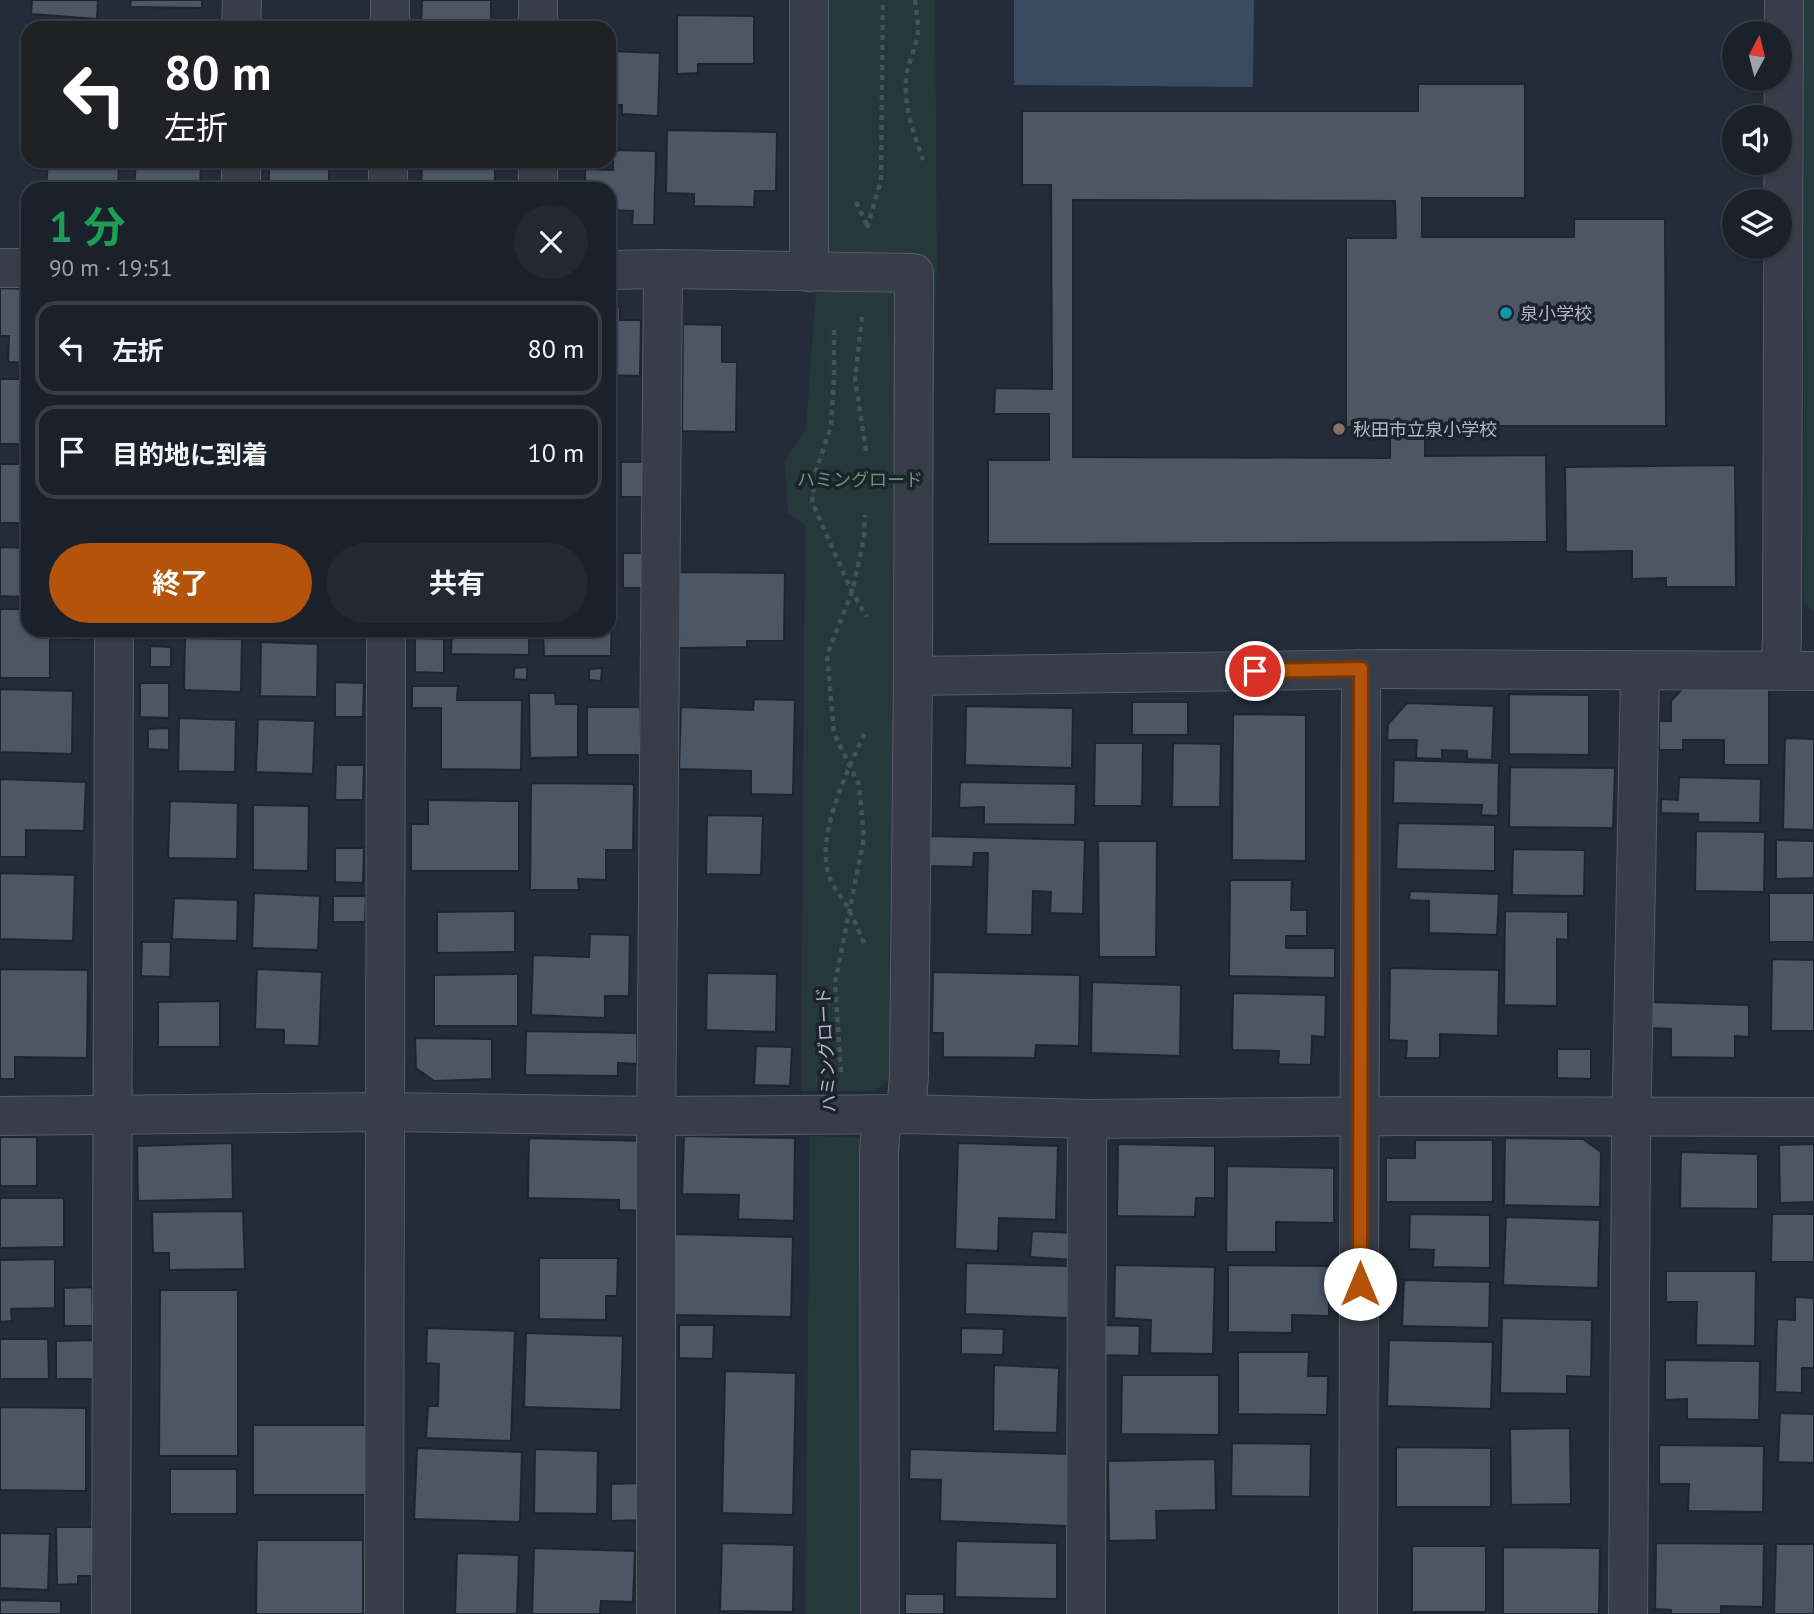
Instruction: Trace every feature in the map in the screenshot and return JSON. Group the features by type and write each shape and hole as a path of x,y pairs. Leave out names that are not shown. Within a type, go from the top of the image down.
{"street":[{"path":"242,0 242,21"},
{"path":"390,0 390,21"},
{"path":"538,0 538,21"},
{"path":"809,0 809,272"},
{"path":"913,676 1361,669 1797,670 1782,639 1784,0"},
{"path":"0,268 21,268"},
{"path":"656,1614 663,269"},
{"path":"616,270 914,273 909,1075 879,1152 880,1614"},
{"path":"111,1614 114,637"},
{"path":"384,1614 386,637"},
{"path":"1358,1614 1361,669"},
{"path":"1628,1614 1640,671"},
{"path":"0,1116 385,1112 657,1116 894,1114 1088,1119 1316,1116 1814,1117"},
{"path":"1086,1614 1088,1119"}],"path":[{"path":"867,458 855,378 866,271 867,226 881,180 883,0"},
{"path":"915,0 918,28 908,65 907,116 923,160"},
{"path":"834,330 835,377 831,426 815,474 812,502 852,592 868,619"},
{"name":"ハミングロード","path":"844,1115 835,982 864,838 859,785 834,733 827,655 852,592 864,538 866,512"},
{"path":"864,946 849,909 830,879 825,853 830,822 850,766 870,722"}],"green space":[{"name":"ハミングロード","path":"821,0 935,0 937,261 916,1060 875,1091 801,1091 805,525 788,513 785,460 806,429 818,262"},
{"path":"1804,0 1814,0 1814,612 1804,603"},
{"path":"810,1136 868,1138 865,1614 805,1614"}],"water":[{"path":"1014,0 1254,0 1253,87 1014,85"}],"building":[{"path":"32,0 98,0 97,19 31,14"},
{"path":"131,0 202,0 202,8 130,7"},
{"path":"422,0 491,0 491,21 421,21"},
{"path":"677,15 754,16 754,64 698,64 698,73 677,74"},
{"path":"616,51 660,53 658,116 622,114 622,105 616,105"},
{"name":"泉小学校","path":"1418,84 1525,84 1525,198 1422,198 1422,237 1574,237 1574,219 1665,219 1666,426 1425,426 1425,456 1546,455 1547,542 988,544 988,460 1049,460 1049,414 994,414 995,388 1052,389 1051,185 1022,185 1022,111 1418,111","holes":["1073,200 1395,201 1396,238 1346,238 1346,427 1390,427 1390,458 1073,457"]},
{"path":"667,130 777,132 776,191 755,191 754,207 694,206 694,194 666,193"},
{"path":"616,150 656,151 654,225 632,225 633,211 616,210 616,182 585,182 585,169 616,168"},
{"path":"48,168 119,168 118,182 46,182"},
{"path":"136,168 201,168 200,182 134,182"},
{"path":"269,168 329,168 329,182 269,182"},
{"path":"422,168 495,168 495,182 421,182"},
{"path":"0,288 21,289 21,363 8,362 9,336 0,336"},
{"path":"616,307 620,307 620,320 641,320 640,376 616,375"},
{"path":"683,324 722,325 722,362 737,362 736,432 682,431"},
{"path":"0,379 21,379 21,444 0,444"},
{"path":"621,462 650,462 650,497 621,497"},
{"path":"0,464 21,464 21,523 0,523"},
{"path":"1735,465 1736,587 1666,587 1666,578 1632,579 1632,551 1566,552 1565,467"},
{"path":"0,547 21,548 21,597 0,596"},
{"path":"623,553 652,553 651,588 623,588"},
{"path":"678,572 785,573 784,641 747,641 747,647 678,648"},
{"path":"0,609 21,609 21,637 79,637 50,638 50,678 0,678"},
{"path":"452,637 529,637 529,655 451,654"},
{"path":"543,637 611,637 611,656 544,656"},
{"path":"185,638 242,639 241,692 184,690"},
{"path":"415,638 444,639 444,673 415,672"},
{"path":"261,642 318,644 317,697 260,696"},
{"path":"150,646 171,647 171,667 150,667"},
{"path":"527,667 527,680 514,679 514,668"},
{"path":"602,668 601,681 589,680 589,669"},
{"path":"335,682 364,683 363,717 335,717"},
{"path":"140,683 169,683 169,718 140,717"},
{"path":"1686,685 1769,686 1769,765 1724,765 1724,740 1683,740 1683,750 1659,750 1659,721 1671,721 1671,701"},
{"path":"412,686 458,686 457,700 522,700 521,770 441,769 441,708 412,708"},
{"path":"0,689 73,691 72,754 0,752"},
{"path":"529,693 555,693 556,704 578,704 578,757 530,758"},
{"path":"1509,694 1589,695 1589,755 1509,754"},
{"path":"754,699 795,700 793,795 751,794 751,771 679,769 681,707 753,710"},
{"path":"1132,702 1188,702 1188,735 1132,735"},
{"path":"1407,703 1494,706 1492,760 1467,759 1467,751 1442,750 1442,759 1416,758 1417,740 1387,740 1388,724"},
{"path":"966,706 1073,708 1072,768 965,765"},
{"path":"587,707 640,707 641,755 587,755"},
{"path":"1233,714 1306,715 1306,861 1232,860"},
{"path":"179,718 236,720 235,772 178,771"},
{"path":"258,719 315,721 313,774 256,772"},
{"path":"169,728 169,750 148,749 148,729"},
{"path":"1785,738 1814,739 1814,830 1783,829"},
{"path":"1095,743 1143,743 1142,806 1094,806"},
{"path":"1173,743 1221,744 1220,807 1172,807"},
{"path":"1394,760 1499,763 1498,816 1481,815 1482,805 1393,803"},
{"path":"336,765 364,765 363,800 335,800"},
{"path":"1510,767 1615,768 1613,828 1509,827"},
{"path":"1679,777 1761,779 1760,823 1698,822 1698,814 1661,813 1661,799 1678,800"},
{"path":"0,779 86,782 84,831 26,830 26,857 0,857"},
{"path":"960,782 1076,784 1075,825 984,824 984,807 959,808"},
{"path":"531,783 634,784 633,850 606,850 606,880 578,879 579,890 530,890"},
{"path":"428,800 519,801 519,871 411,871 411,824 428,824"},
{"path":"170,801 238,803 237,859 168,858"},
{"path":"253,805 309,806 308,871 253,870"},
{"path":"707,815 763,816 761,875 706,874"},
{"path":"1398,823 1495,825 1495,871 1396,869"},
{"path":"1696,831 1765,832 1764,892 1695,891"},
{"path":"930,836 1085,840 1083,914 1050,913 1051,892 1033,891 1032,935 986,934 988,853 974,853 973,867 929,866"},
{"path":"1776,840 1814,841 1814,878 1776,879"},
{"path":"1098,841 1157,841 1156,957 1099,957"},
{"path":"335,848 364,848 363,883 335,882"},
{"path":"1513,849 1585,850 1584,896 1512,895"},
{"path":"0,873 75,875 73,941 0,939"},
{"path":"1230,880 1292,880 1291,910 1307,910 1307,936 1286,936 1286,948 1335,948 1335,978 1229,976"},
{"path":"1410,891 1499,894 1497,935 1429,933 1429,901 1409,900"},
{"path":"254,893 320,896 318,950 252,948"},
{"path":"1769,893 1814,893 1814,942 1769,942"},
{"path":"333,896 366,896 365,922 333,922"},
{"path":"174,898 238,900 237,941 172,939"},
{"path":"515,911 515,952 437,953 437,912"},
{"path":"1505,911 1568,912 1568,940 1557,939 1557,1006 1504,1005"},
{"path":"590,934 630,935 629,996 605,996 605,1018 531,1015 533,955 589,957"},
{"path":"142,942 171,942 170,977 141,976"},
{"path":"1772,959 1814,960 1814,1031 1771,1031"},
{"path":"1390,968 1499,970 1498,1036 1440,1034 1440,1058 1406,1058 1407,1041 1389,1040"},
{"path":"0,969 88,970 87,1058 15,1057 15,1079 0,1079"},
{"path":"257,969 322,972 319,1046 284,1045 284,1030 255,1029"},
{"path":"933,972 1080,975 1079,1046 1036,1045 1035,1058 943,1057 943,1033 932,1033"},
{"path":"707,973 777,974 776,1032 706,1030"},
{"path":"518,974 518,1026 434,1026 434,975"},
{"path":"1092,982 1181,985 1180,1056 1091,1053"},
{"path":"1233,993 1326,995 1325,1037 1312,1036 1311,1065 1278,1064 1279,1051 1232,1050"},
{"path":"220,1001 220,1047 158,1047 158,1002"},
{"path":"1652,1002 1749,1005 1749,1037 1735,1036 1735,1058 1671,1057 1671,1029 1652,1028"},
{"path":"526,1031 637,1033 637,1064 618,1063 618,1076 525,1075"},
{"path":"415,1038 492,1039 492,1079 434,1081 416,1068"},
{"path":"756,1046 792,1047 790,1086 754,1085"},
{"path":"1557,1049 1591,1049 1591,1079 1557,1078"},
{"path":"684,1136 795,1138 794,1221 738,1219 739,1195 682,1194"},
{"path":"0,1137 37,1137 37,1186 0,1186"},
{"path":"529,1138 646,1141 646,1211 619,1210 619,1200 528,1198"},
{"path":"1505,1138 1583,1139 1601,1152 1600,1207 1504,1205"},
{"path":"1415,1140 1493,1140 1493,1202 1386,1202 1386,1158 1415,1158"},
{"path":"232,1143 233,1199 138,1201 137,1146"},
{"path":"958,1143 1058,1146 1056,1220 999,1218 998,1251 955,1249"},
{"path":"1118,1144 1215,1146 1215,1198 1196,1198 1195,1217 1117,1216"},
{"path":"1814,1144 1814,1202 1780,1203 1779,1145"},
{"path":"1681,1152 1758,1154 1758,1209 1680,1208"},
{"path":"1227,1166 1334,1168 1334,1223 1276,1222 1276,1252 1226,1252"},
{"path":"0,1198 64,1198 64,1247 0,1248"},
{"path":"243,1211 245,1269 169,1270 169,1253 153,1253 152,1212"},
{"path":"1410,1214 1490,1215 1490,1268 1433,1267 1434,1250 1409,1249"},
{"path":"1772,1214 1814,1214 1814,1262 1771,1262"},
{"path":"1506,1217 1600,1220 1598,1288 1503,1285"},
{"path":"1032,1231 1075,1233 1074,1260 1030,1257"},
{"path":"675,1234 793,1237 791,1317 674,1315"},
{"path":"539,1258 618,1258 617,1296 606,1296 606,1320 539,1319"},
{"path":"55,1259 55,1308 11,1309 12,1321 0,1322 0,1260"},
{"path":"966,1263 1069,1266 1068,1318 965,1314"},
{"path":"1115,1265 1215,1267 1213,1354 1150,1353 1151,1320 1114,1318"},
{"path":"1228,1265 1329,1266 1329,1316 1292,1315 1292,1333 1228,1332"},
{"path":"1666,1271 1756,1271 1755,1346 1696,1345 1697,1302 1666,1302"},
{"path":"1404,1280 1490,1282 1489,1328 1402,1326"},
{"path":"92,1287 93,1326 64,1326 64,1288"},
{"path":"160,1290 238,1290 238,1456 159,1456"},
{"path":"1795,1297 1814,1298 1814,1368 1802,1368 1802,1393 1775,1392 1777,1319 1795,1320"},
{"path":"1502,1318 1592,1320 1591,1377 1567,1376 1567,1394 1500,1393"},
{"path":"679,1325 714,1325 713,1359 679,1358"},
{"path":"1104,1325 1140,1326 1139,1356 1103,1355"},
{"path":"427,1328 515,1331 511,1441 426,1438 428,1406 438,1406 439,1364 426,1363"},
{"path":"961,1328 1004,1329 1003,1355 961,1354"},
{"path":"526,1333 623,1336 621,1410 524,1407"},
{"path":"0,1339 48,1339 49,1379 0,1379"},
{"path":"94,1340 94,1379 56,1379 56,1341"},
{"path":"1389,1340 1493,1342 1491,1409 1387,1406"},
{"path":"1238,1352 1309,1352 1308,1376 1328,1376 1327,1415 1238,1414"},
{"path":"1665,1360 1760,1361 1759,1420 1687,1419 1687,1399 1665,1400"},
{"path":"994,1365 1059,1368 1057,1433 993,1431"},
{"path":"725,1371 796,1373 793,1515 722,1513"},
{"path":"1122,1375 1219,1375 1219,1435 1121,1434"},
{"path":"0,1407 86,1408 86,1491 0,1490"},
{"path":"1780,1413 1814,1414 1814,1463 1778,1462"},
{"path":"253,1425 367,1425 367,1495 253,1495"},
{"path":"1570,1428 1571,1504 1511,1505 1510,1429"},
{"path":"1232,1443 1311,1444 1310,1497 1231,1496"},
{"path":"1659,1445 1764,1446 1763,1512 1688,1511 1689,1484 1659,1484"},
{"path":"1396,1447 1491,1448 1491,1507 1396,1507"},
{"path":"417,1448 522,1452 520,1522 414,1519"},
{"path":"535,1449 598,1451 597,1514 534,1513"},
{"path":"910,1449 1070,1454 1067,1526 940,1521 941,1480 909,1479"},
{"path":"1215,1459 1216,1510 1156,1511 1157,1540 1109,1541 1108,1461"},
{"path":"170,1469 237,1469 237,1514 170,1514"},
{"path":"643,1483 644,1520 611,1521 611,1484"},
{"path":"56,1527 96,1527 97,1576 78,1576 78,1584 57,1585"},
{"path":"0,1533 50,1534 48,1590 0,1588"},
{"path":"257,1540 363,1540 363,1614 256,1614"},
{"path":"956,1541 1057,1543 1057,1599 955,1597"},
{"path":"722,1543 794,1545 793,1612 720,1611"},
{"path":"1656,1543 1764,1544 1763,1607 1721,1606 1721,1614 1671,1614 1671,1610 1655,1609"},
{"path":"1776,1544 1814,1544 1814,1614 1774,1614"},
{"path":"1412,1546 1486,1546 1486,1612 1412,1612"},
{"path":"1503,1547 1600,1548 1599,1614 1503,1614"},
{"path":"534,1548 635,1551 633,1602 601,1601 600,1614 532,1614"},
{"path":"457,1553 519,1555 517,1614 455,1614"},
{"path":"905,1594 944,1594 944,1614 905,1614"},
{"path":"0,1600 61,1601 61,1614 0,1614"}],"place":[{"name":"泉小学校","path":"1506,313"},
{"name":"秋田市立泉小学校","path":"1339,429"}],"route":[{"path":"1255,671 1361,669 1360,1284"}]}
